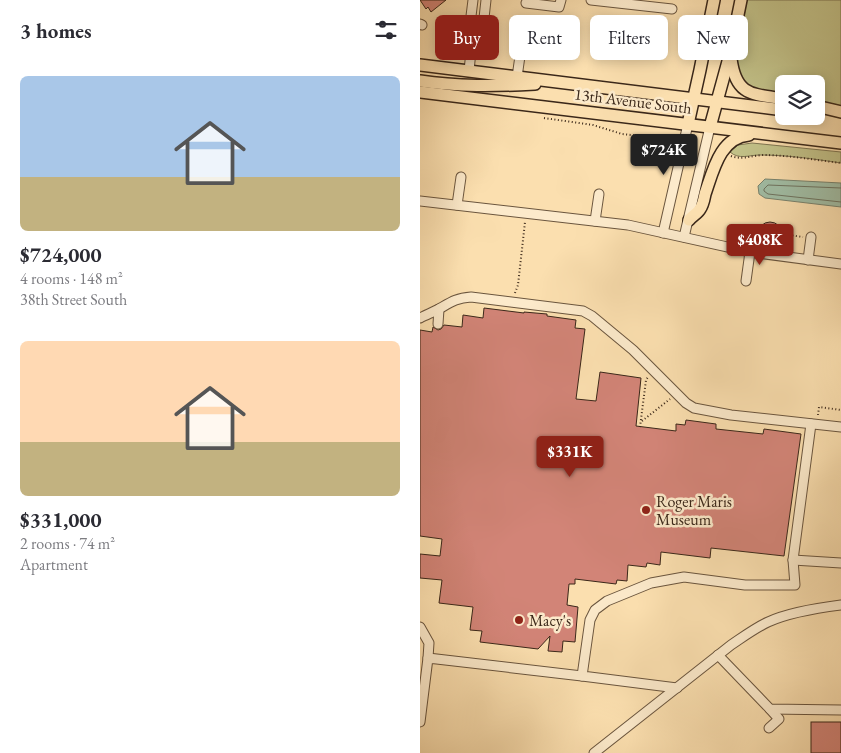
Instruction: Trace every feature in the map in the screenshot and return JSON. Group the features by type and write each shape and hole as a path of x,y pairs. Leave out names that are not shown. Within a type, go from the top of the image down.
{"main road":[{"path":"688,124 714,0"},
{"path":"738,15 741,0"},
{"path":"710,127 728,60"},
{"path":"731,60 732,70 740,86 748,92 775,98"},
{"name":"13th Avenue South","path":"420,65 775,109"},
{"path":"420,81 467,86 569,83"},
{"name":"13th Avenue South","path":"420,92 841,143"},
{"path":"825,108 841,112"},
{"path":"825,115 841,117"},
{"path":"689,220 701,209 715,165 728,144 736,138 745,135 764,134"}],"street":[{"path":"471,15 472,0"},
{"path":"473,15 477,0"},
{"path":"480,15 482,0"},
{"path":"484,15 486,0"},
{"path":"526,3 559,7 561,0"},
{"path":"591,0 672,9"},
{"path":"468,60 468,71"},
{"path":"517,77 519,60"},
{"path":"663,233 688,124"},
{"path":"684,237 710,127"},
{"path":"457,205 461,177"},
{"path":"595,221 599,194"},
{"path":"420,200 628,225 750,252 841,264"},
{"path":"808,260 811,237"},
{"path":"746,281 750,252"},
{"path":"420,318 452,301 471,297 584,311 633,350 686,403 694,408 841,427"},
{"path":"438,324 439,309"},
{"path":"582,676 590,620 595,610 607,601 651,583 684,577 745,585 795,585 793,560 811,424"},
{"path":"793,560 841,563"},
{"path":"594,753 752,630 782,617 820,607 841,605"},
{"path":"420,627 429,643 420,722"},
{"path":"718,655 779,719 769,728"},
{"path":"428,658 677,688"},
{"path":"770,708 841,710"}],"path":[{"path":"541,118 593,125 622,134 672,140"},
{"path":"728,154 736,158 787,157 841,164"},
{"path":"515,293 518,285 525,222"},
{"path":"782,257 783,234 811,237"},
{"path":"640,427 646,380 648,377"},
{"path":"641,422 670,399"}],"shaded area":[{"path":"747,0 841,0 841,106 825,102 825,75 775,75 775,92 754,89 745,83 739,75 736,64 736,60 748,60 748,15 744,15"},
{"path":"752,143 841,152 841,163 780,156 737,156 730,152 738,145"}],"water":[{"path":"765,179 841,183 841,207 765,198 759,194 758,186"}],"building":[{"path":"420,0 446,0 431,12 428,7 426,9"},
{"path":"770,222 779,225 782,234 779,243 770,246 761,243 758,234 761,225"},
{"path":"484,308 547,314 547,316 576,320 575,328 585,329 576,399 596,401 600,372 641,378 636,426 676,431 676,424 685,425 686,420 716,424 716,429 763,434 764,429 801,434 784,556 711,548 710,558 661,552 660,565 647,563 646,567 628,565 627,581 617,580 616,584 575,579 575,584 569,584 567,605 578,607 575,642 563,641 562,652 548,651 550,636 538,649 480,642 482,631 470,630 473,607 439,603 442,580 420,578 420,554 440,556 442,539 420,536 420,330 432,332 433,327 438,330 444,325 462,327 463,315 483,318"},
{"path":"811,722 841,722 841,753 811,753"}],"place":[{"name":"Roger Maris Museum","path":"646,510"},
{"name":"Macy's","path":"519,620"}]}
